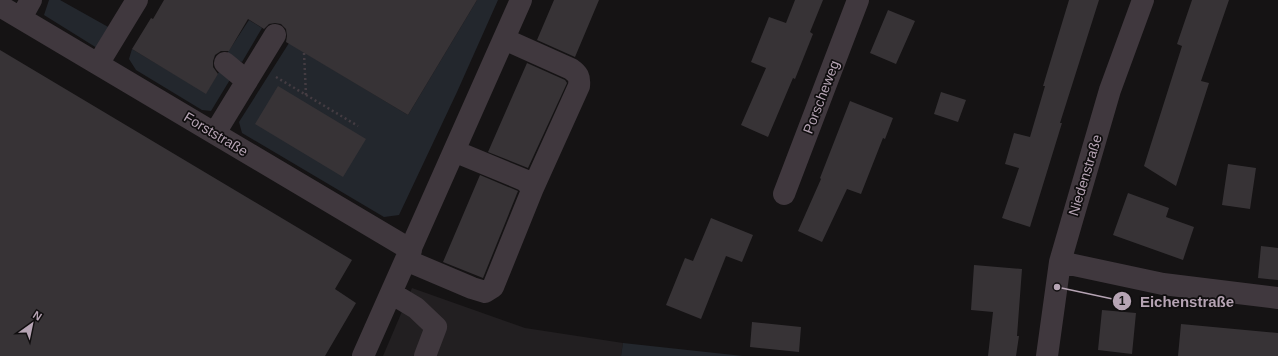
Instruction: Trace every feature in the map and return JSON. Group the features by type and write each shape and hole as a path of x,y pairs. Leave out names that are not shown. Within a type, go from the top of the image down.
{"street":[{"path":"98,64 137,0"},
{"path":"363,356 521,0"},
{"name":"Porscheweg","path":"784,194 858,0"},
{"name":"Niedenstraße","path":"1047,356 1060,262 1072,217 1110,90 1143,0"},
{"name":"Forststraße","path":"0,6 26,9 98,64 215,133 408,255 472,288 485,292 493,287 533,188"},
{"path":"215,133 275,35"},
{"path":"454,151 524,180 533,188 579,86 580,78 578,74 571,69 504,39"},
{"path":"225,63 252,73"},
{"path":"1060,262 1163,284 1278,298"},
{"path":"391,293 416,308 436,327 425,356"}],"path":[{"path":"304,53 306,95"},
{"path":"252,73 306,95 358,126"}],"shaded area":[{"path":"49,0 60,0 110,28 97,48 44,15"},
{"path":"477,0 498,0 457,92 399,215 384,217 242,133 239,122 289,43 408,115"},
{"path":"249,20 262,28 242,62 226,55"},
{"path":"132,49 206,93 222,67 231,78 211,111 202,110 136,70 129,59"},
{"path":"412,288 525,328 623,343 621,356 383,356"},
{"path":"623,343 743,356 621,356"}],"building":[{"path":"164,0 477,0 408,115 286,42 286,29 281,24 269,24 264,29 248,19 229,51 221,51 215,55 213,67 218,74 206,94 132,49"},
{"path":"554,0 599,0 575,57 537,40"},
{"path":"795,0 823,0 810,32 813,34 795,79 793,78 768,137 741,125 766,68 751,62 769,17 786,23"},
{"path":"1069,0 1099,0 1060,123 1062,123 1030,227 1002,218 1019,168 1005,164 1014,133 1030,137 1045,86 1043,86"},
{"path":"1192,0 1229,0 1201,81 1209,83 1176,186 1144,166 1182,46 1177,44"},
{"path":"888,10 915,21 896,64 870,53"},
{"path":"0,50 352,260 335,289 356,303 325,356 0,356"},
{"path":"527,63 565,80 567,83 528,168 488,152"},
{"path":"278,86 366,139 343,177 255,124"},
{"path":"941,92 966,100 958,122 934,114"},
{"path":"850,101 893,118 885,139 883,138 861,194 847,189 822,242 798,231 821,179 820,178"},
{"path":"1228,164 1256,168 1250,209 1222,205"},
{"path":"480,175 518,191 483,278 443,262"},
{"path":"1128,193 1169,208 1166,217 1194,227 1183,260 1113,235"},
{"path":"711,218 753,235 742,262 726,256 701,319 666,305 685,258 693,261"},
{"path":"1261,246 1278,248 1278,280 1258,278"},
{"path":"974,265 1022,269 1017,336 1019,336 1016,356 988,356 993,312 971,310"},
{"path":"1102,310 1136,313 1132,354 1098,350"},
{"path":"752,322 801,327 799,352 750,347"},
{"path":"1181,324 1278,333 1278,356 1178,356"}],"place":[{"name":"Eichenstraße","path":"1057,287"}]}
